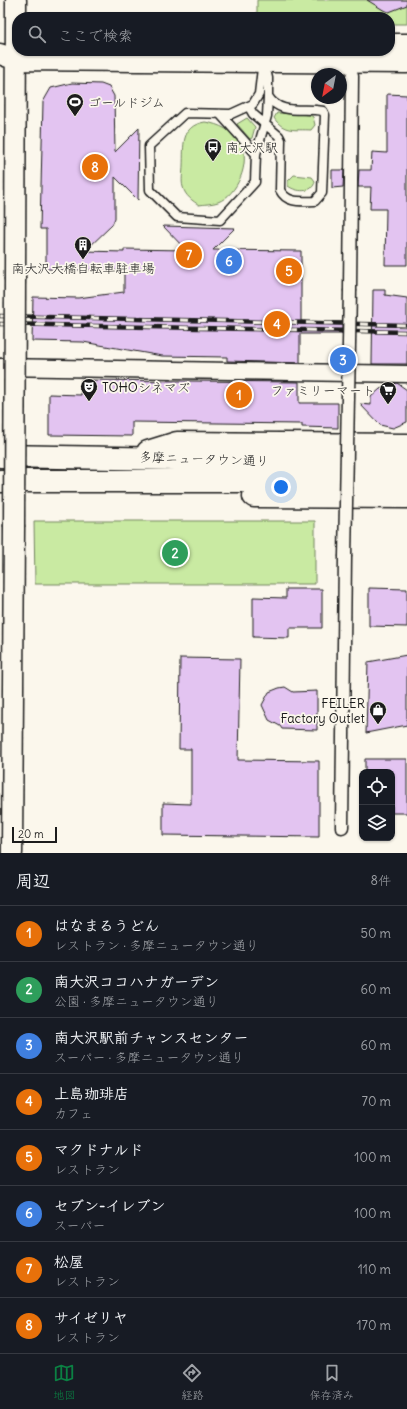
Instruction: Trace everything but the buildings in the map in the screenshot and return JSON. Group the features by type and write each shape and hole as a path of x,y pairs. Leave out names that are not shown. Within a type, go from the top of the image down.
{"main road":[{"path":"130,457 177,443 407,445"},
{"name":"多摩ニュータウン通り","path":"0,456 130,457 407,463"},
{"name":"多摩ニュータウン通り","path":"0,481 407,481"},
{"path":"130,482 182,495 407,497"}],"street":[{"path":"15,12 16,0"},
{"path":"11,41 8,57 15,278 12,853"},
{"path":"395,44 407,44"},
{"path":"8,57 264,56 407,63"},
{"path":"342,827 352,76"},
{"path":"0,456 1,367 407,374"}],"lane":[{"path":"264,56 268,78 268,96 264,125 256,154 255,182 220,220 177,217 150,190 149,146 185,113 231,114 253,104 259,94 264,56"},
{"path":"249,107 253,114 264,125 279,136 281,140 280,190 283,195 292,200 315,201 322,193 325,115 323,111 315,109 286,109 272,102 268,96"},
{"path":"220,114 256,154"}],"green space":[{"path":"257,0 407,0 407,24 395,24 395,12 257,12"},
{"path":"277,113 310,115 313,117 315,125 311,130 295,130 286,128 278,123 274,118"},
{"path":"247,118 255,127 252,138 250,139 237,124"},
{"path":"205,122 221,126 234,135 241,144 244,152 244,160 240,178 231,193 218,202 199,205 187,196 182,185 184,144 187,132 197,124"},
{"path":"294,175 312,177 315,181 314,185 308,190 304,191 291,188 288,186 288,181"},
{"path":"34,521 315,521 315,584 35,584"}],"railway":[{"path":"0,316 407,325"},
{"path":"0,324 407,332"}],"place":[{"name":"ゴールドジム","path":"75,117"},
{"name":"南大沢駅","path":"213,162"},
{"name":"サイゼリヤ","path":"95,167"},
{"name":"松屋","path":"189,255"},
{"name":"南大沢大橋自転車駐車場","path":"83,260"},
{"name":"セブン-イレブン","path":"229,261"},
{"name":"マクドナルド","path":"289,271"},
{"name":"上島珈琲店","path":"277,324"},
{"name":"南大沢駅前チャンスセンター","path":"343,360"},
{"name":"はなまるうどん","path":"239,395"},
{"name":"TOHOシネマズ","path":"89,402"},
{"name":"ファミリーマート","path":"388,405"},
{"name":"南大沢ココハナガーデン","path":"175,553"},
{"name":"FEILER Factory Outlet","path":"378,725"}]}
